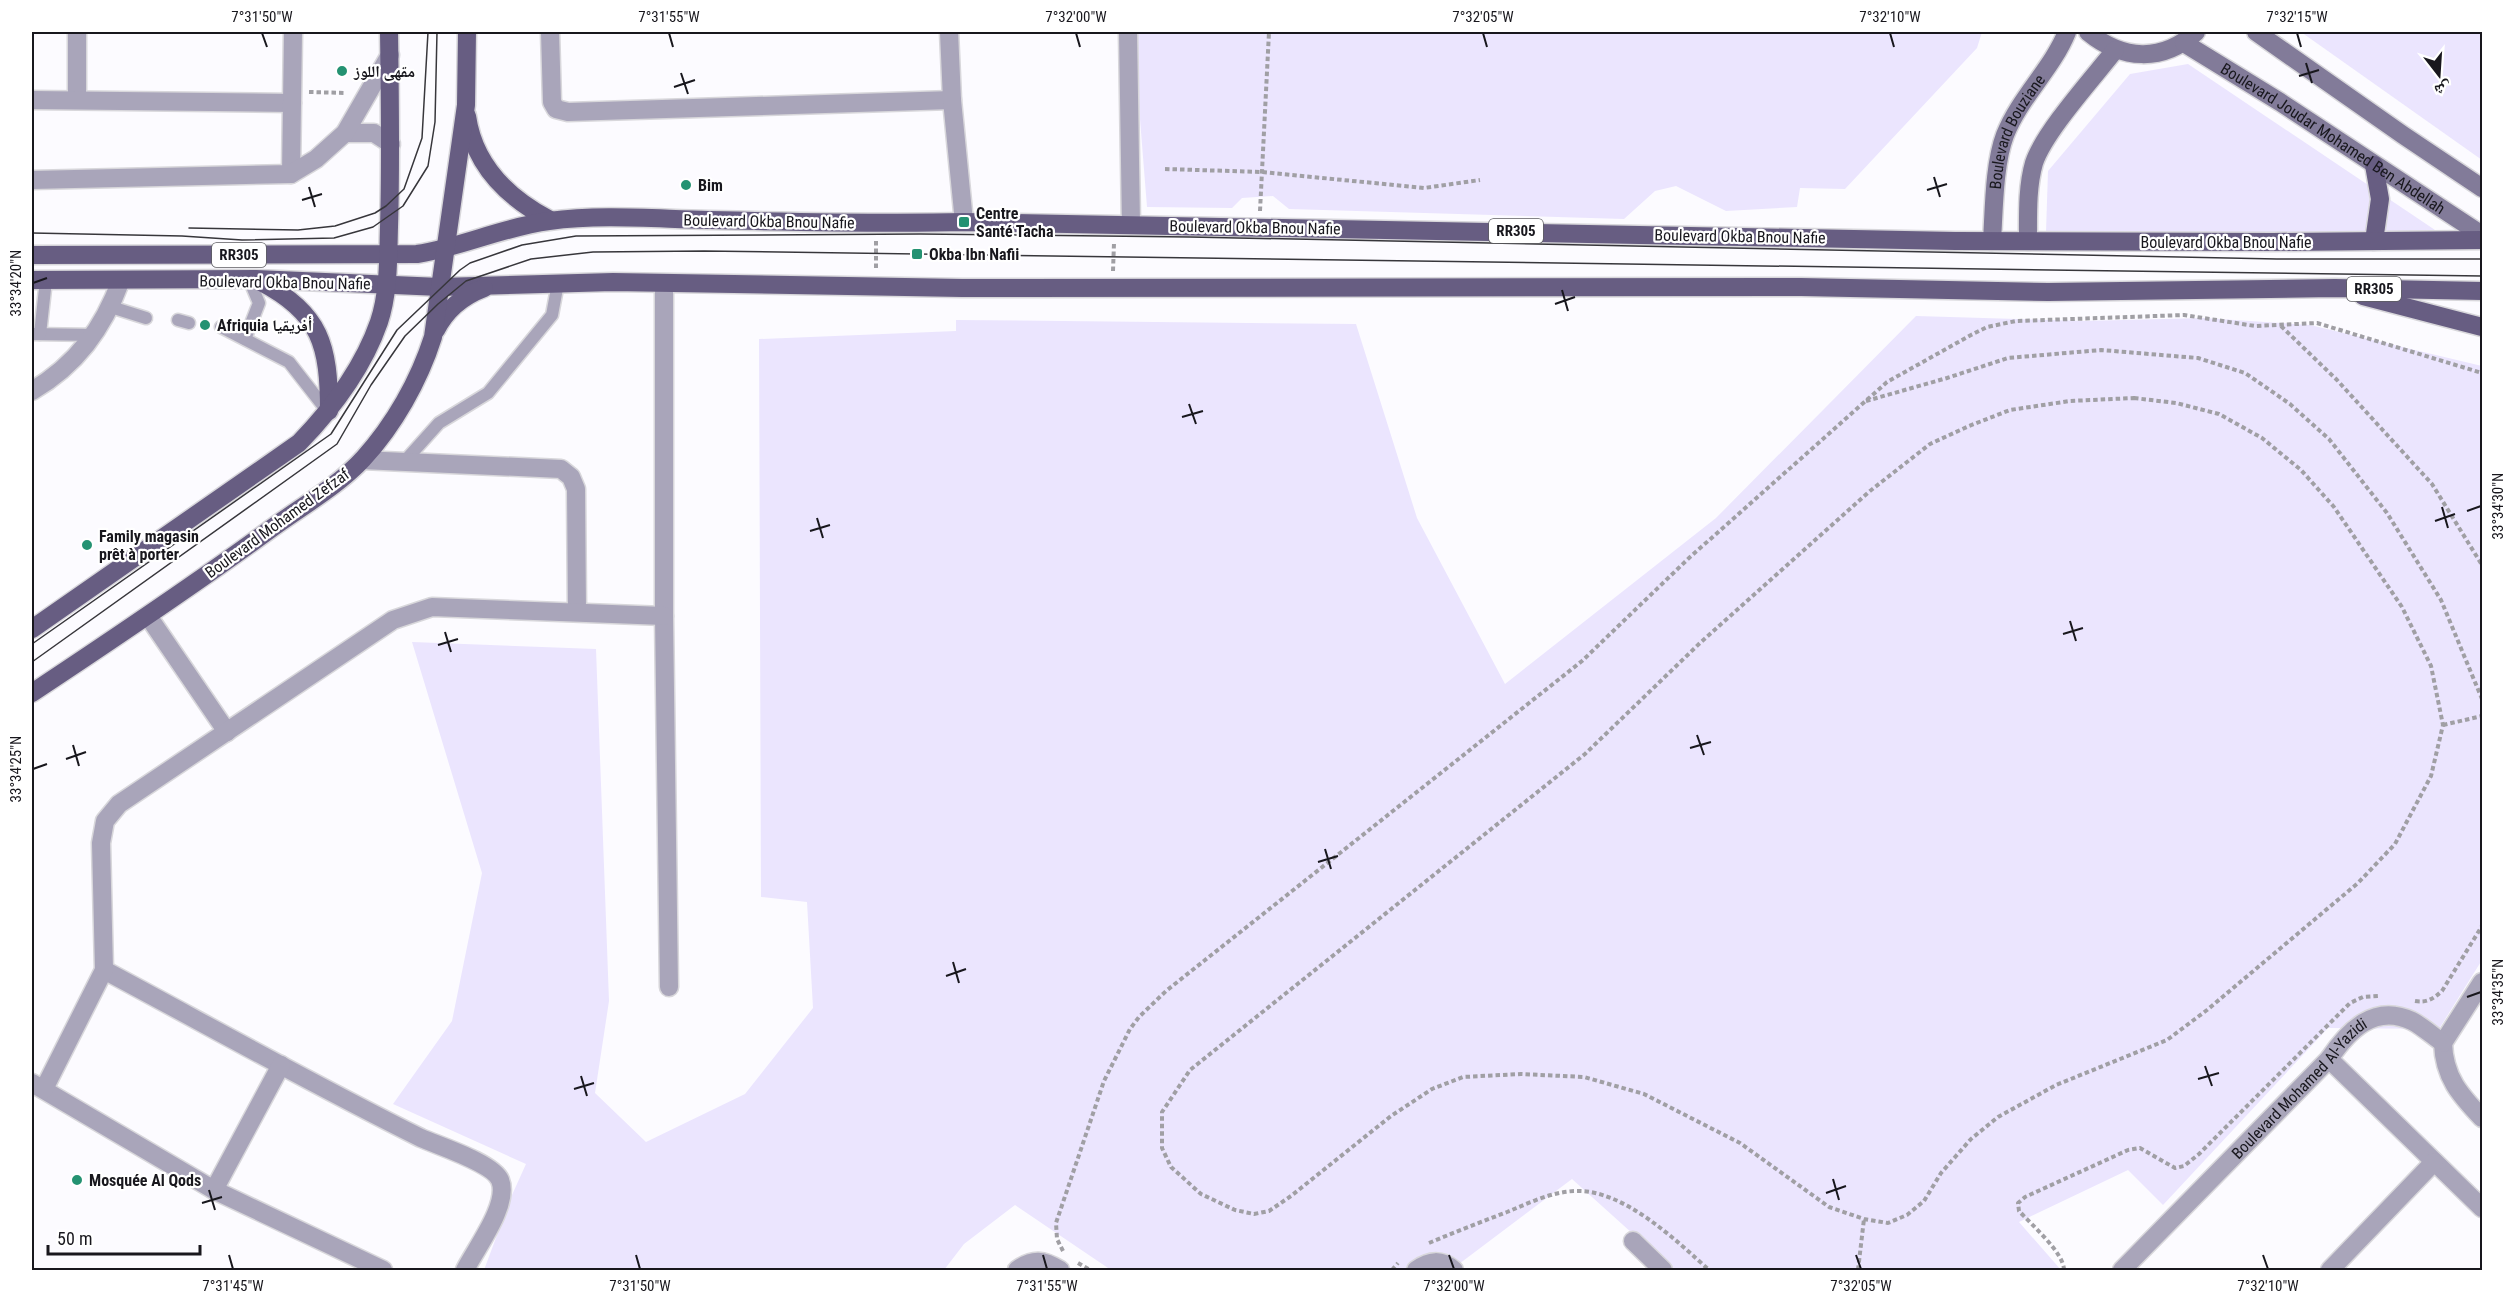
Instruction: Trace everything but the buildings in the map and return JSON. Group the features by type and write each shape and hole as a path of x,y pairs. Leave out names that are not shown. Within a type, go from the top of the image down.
{"main road":[{"path":"32,629 299,443 328,412 362,358 379,322 387,285 391,144 389,32"},
{"path":"467,32 466,105 469,128 478,152 491,173 514,198 550,220"},
{"name":"Boulevard Bouziane","path":"1992,241 1998,170 2005,135 2022,104 2060,50 2067,32"},
{"path":"2088,32 2115,50 2143,55 2164,52 2190,37"},
{"path":"2256,32 2482,188"},
{"path":"2274,32 2285,52"},
{"name":"Boulevard Joudar Mohamed Ben Abdellah","path":"2190,37 2280,102 2482,238"},
{"name":"Boulevard Bouziane","path":"2028,241 2030,182 2035,160 2048,137 2115,50"},
{"name":"Boulevard Mohamed Zefzaf","path":"32,693 148,616 333,483 362,460 393,421 426,361 433,337 466,105"},
{"path":"2374,165 2380,199 2374,241"},
{"name":"Boulevard Okba Bnou Nafie","path":"32,255 388,256 446,250 492,233 550,220 600,217 876,224 964,222 1123,224 1992,241 2374,241 2482,238"},
{"path":"253,279 285,294 303,309 316,331 326,355 328,412"},
{"name":"Boulevard Okba Bnou Nafie","path":"39,280 253,279 440,287 613,282 875,288 1801,287 2048,292 2335,288 2482,291"},
{"path":"433,337 447,313 457,303 474,292 494,285"},
{"path":"2335,288 2482,327"}],"street":[{"path":"77,32 78,99"},
{"path":"291,174 293,32"},
{"path":"550,32 552,102 556,109 568,112 952,100"},
{"path":"950,32 952,100 964,222"},
{"path":"1123,224 1128,32"},
{"path":"32,180 291,174 316,159 345,133 390,55"},
{"path":"32,100 293,98"},
{"path":"345,133 374,133 391,144"},
{"path":"32,391 60,372 79,355 95,335 111,307 121,280"},
{"path":"664,284 664,616 669,987"},
{"path":"362,460 561,469 571,477 576,489 577,612"},
{"path":"383,1270 214,1190 38,1086 104,970 100,843 105,820 120,804 393,620 414,611 432,607 664,616"},
{"path":"148,616 228,732"},
{"path":"104,970 422,1138 489,1168 499,1177 503,1193 501,1204 465,1270"},
{"path":"2482,982 2442,1043 2444,1063 2454,1088 2482,1118"},
{"name":"Boulevard Mohamed Al-Yazidi","path":"2122,1270 2329,1059 2351,1030 2370,1018 2384,1016 2412,1021 2442,1043"},
{"path":"2329,1059 2482,1208"},
{"path":"214,1190 281,1065"},
{"path":"2330,1270 2434,1162"},
{"path":"1633,1241 1663,1270"},
{"path":"1017,1270 1026,1263 1038,1261 1060,1270"},
{"path":"1411,1264 1445,1262 1454,1270"}],"lane":[{"path":"245,339 259,303 253,279"},
{"path":"39,280 36,334 95,335"},
{"path":"405,462 439,423 488,393 552,315 558,283"},
{"path":"111,307 146,318"},
{"path":"221,327 289,362 328,412"}],"path":[{"path":"1259,227 1269,32"},
{"path":"293,98 368,94"},
{"path":"1166,169 1262,172 1424,188 1480,180"},
{"path":"875,288 876,224"},
{"path":"1112,288 1123,224"},
{"path":"1090,1270 1070,1259 1063,1251 1057,1239 1056,1223 1104,1081 1139,1017 1166,992 1582,661 1689,558 1887,382 1987,327 2016,321 2184,315 2255,326 2317,323 2482,373"},
{"path":"2281,326 2337,380 2432,484 2482,565"},
{"path":"1865,401 2008,358 2101,350 2198,358 2245,373 2290,404 2329,439 2387,513 2441,600 2482,699"},
{"path":"2134,398 2176,403 2219,414 2262,438 2301,470 2334,507 2402,607 2431,666 2443,725 2431,776 2395,844 2358,884 2207,1010 2167,1040 2056,1085 1998,1117 1971,1139 1941,1173 1924,1201 1907,1215 1888,1223 1864,1219 1829,1207 1740,1143 1644,1094 1584,1077 1521,1074 1463,1077 1432,1089 1391,1116 1291,1196 1269,1210 1254,1214 1235,1210 1201,1194 1171,1167 1162,1148 1162,1112 1190,1070 1585,754 1700,643 1870,491 1930,444 2010,410 2070,401 2134,398"},
{"path":"2443,725 2482,716"},
{"path":"2413,1000 2424,1002 2433,999 2442,991 2482,926"},
{"path":"2064,1270 2058,1254 2019,1211 2018,1203 2025,1197 2128,1150 2140,1148 2175,1168 2184,1166 2199,1154 2350,1003 2363,997 2381,996"},
{"path":"1419,1247 1547,1196 1578,1191 1607,1197 1633,1209 1709,1270"},
{"path":"1858,1270 1864,1219"},
{"path":"1392,1270 1411,1264"}],"shaded area":[{"path":"1133,32 1982,32 1977,48 1845,189 1800,188 1797,207 1726,211 1676,186 1655,191 1624,219 1289,209 1273,196 1242,198 1232,208 1147,207"},
{"path":"2301,32 2482,32 2482,160"},
{"path":"2188,64 2438,232 2046,232 2048,171 2130,74"},
{"path":"1916,316 2082,321 2204,318 2310,325 2482,366 2482,960 2439,1029 2328,1028 2163,1205 2128,1170 2019,1222 2061,1270 1673,1270 1572,1179 1451,1270 1111,1270 1015,1205 964,1244 944,1270 484,1270 526,1164 393,1104 452,1021 482,873 412,642 596,649 609,1001 595,1093 646,1142 745,1094 813,1008 807,902 761,897 759,339 956,331 956,320 1356,324 1417,518 1505,684 1716,518"}],"tram line":[{"path":"189,228 298,230 335,226 375,213 386,206 404,189 422,138 428,32"},
{"path":"32,233 182,236 242,240 334,238 373,227 403,206 428,166 435,122 437,32"},
{"path":"32,644 331,434 397,330 460,270 470,263 522,245 576,236 920,234 1190,237 2277,259 2482,259"},
{"path":"32,662 337,444 371,385 405,336 466,281 531,259 593,252 704,251 2482,276"}],"place":[{"name":"مقهى اللوز","path":"342,71"},
{"name":"Bim","path":"686,185"},
{"name":"Centre Santé Tacha","path":"964,222"},
{"name":"Okba Ibn Nafii","path":"917,254"},
{"name":"Afriquia أفريقيا","path":"205,325"},
{"name":"Family magasin prêt à porter","path":"87,545"},
{"name":"Mosquée Al Qods","path":"77,1180"}]}
